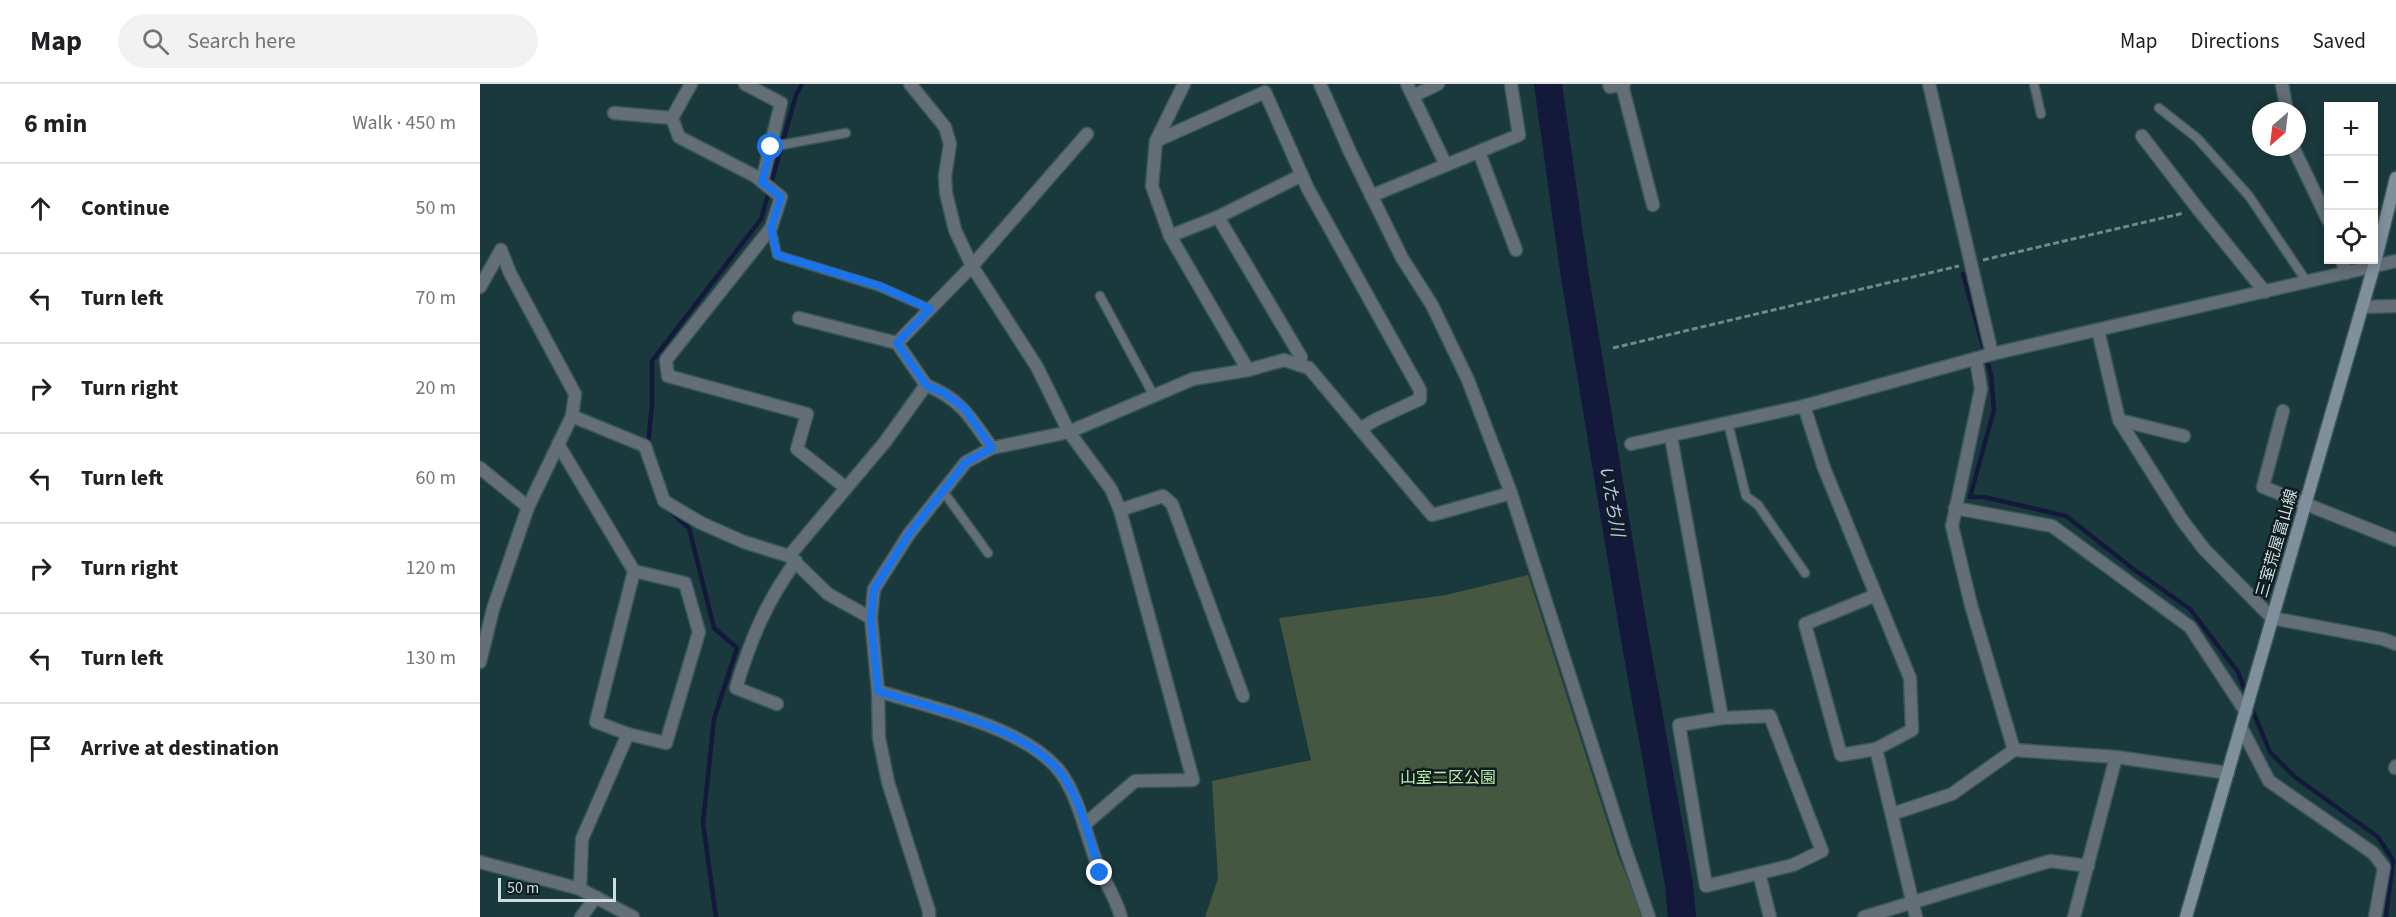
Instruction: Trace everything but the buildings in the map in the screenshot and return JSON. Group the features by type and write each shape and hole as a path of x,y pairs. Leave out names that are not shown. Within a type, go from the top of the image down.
{"main road":[{"name":"三室荒屋富山線","path":"2186,917 2374,266 2396,178"}],"street":[{"path":"691,84 672,118 679,137 755,176 781,197 771,228 666,360 668,376 807,414 797,449 846,488"},
{"path":"745,84 781,103 762,182"},
{"path":"910,84 945,127 950,144 945,176 946,193 955,230 972,266 1037,367 1069,432 1111,489 1120,510 1193,780 1135,781 1084,825"},
{"path":"1184,84 1156,141 1152,186 1170,237 1248,370"},
{"path":"1320,84 1371,196 1402,258 1437,315 1468,380 1511,493 1649,917"},
{"path":"1438,84 1410,90 1446,165"},
{"path":"1371,196 1519,135 1512,84"},
{"path":"1609,84 1610,87 1623,84 1653,205"},
{"path":"1929,84 1992,354"},
{"path":"2282,84 2285,102"},
{"path":"1156,141 1265,92 1302,175 1420,390 1420,399 1360,429"},
{"path":"614,112 672,118"},
{"path":"897,343 972,266 1088,134"},
{"path":"2142,136 2198,210 2265,292"},
{"path":"1479,152 1516,250"},
{"path":"2297,156 2324,212"},
{"path":"1170,237 1218,217 1302,175"},
{"path":"1218,217 1301,357 1299,365"},
{"path":"480,287 501,250 510,273 575,394 572,416 528,507 493,609 480,662"},
{"path":"1631,444 1804,406 1992,354 2396,261"},
{"path":"2343,264 2346,273"},
{"path":"2362,307 2396,306"},
{"path":"800,318 897,343 926,385 944,393 964,408 992,448"},
{"path":"2098,330 2120,420 2176,511 2204,549 2272,618 2384,639 2396,644"},
{"path":"1976,359 1981,389 1952,526 1971,605 2014,750"},
{"path":"929,917 917,871 888,782 879,738 878,691 871,618 874,589 909,534 966,462 992,448 1069,432 1193,379 1248,370 1284,360 1309,368 1432,515 1511,493"},
{"path":"777,704 736,688 748,648 776,588 793,559 846,488 885,442 926,385"},
{"path":"1804,406 1824,468 1910,678 1912,730 1876,749 1841,755 1805,624 1876,595"},
{"path":"2283,411 2264,487 2396,540"},
{"path":"572,416 645,446 664,501 701,523 744,542 793,559 828,594 871,618"},
{"path":"2120,420 2184,436"},
{"path":"1671,437 1722,718"},
{"path":"558,444 634,571 596,722 628,734 666,743 699,632 685,583 634,571"},
{"path":"480,468 528,507"},
{"path":"1120,510 1163,496 1172,504 1244,696"},
{"path":"1955,507 2052,526 2190,627 2246,712"},
{"path":"878,691 1006,732 1038,750 1060,772 1072,794 1100,873 1121,917"},
{"path":"1770,716 1821,851 1793,865 1759,873 1706,886 1679,725 1722,718 1770,716"},
{"path":"2241,727 2270,781 2373,853 2384,867 2375,917"},
{"path":"580,889 582,839 628,734"},
{"path":"1876,749 1916,917"},
{"path":"1892,814 1952,794 2014,750 2116,757 2228,773"},
{"path":"2074,917 2116,757"},
{"path":"1864,917 1914,904 2050,861 2088,866"},
{"path":"480,862 580,889 633,917"},
{"path":"1759,873 1770,917"},
{"path":"581,917 596,897"}],"lane":[{"path":"2034,84 2041,114"},
{"path":"2159,108 2197,138 2249,196 2307,282"},
{"path":"771,147 846,133"},
{"path":"771,228 777,255 880,286 930,309"},
{"path":"1100,296 1154,396"},
{"path":"1728,423 1746,496 1758,505 1805,573"},
{"path":"943,491 988,553"}],"path":[{"path":"1612,348 2198,210"}],"green space":[{"name":"山室二区公園","path":"1528,575 1618,855 1643,917 1205,917 1218,879 1212,781 1311,760 1279,618 1446,595"}],"waterway":[{"path":"648,446 652,404 652,361 761,219 796,95 802,84"},
{"name":"いたち川","path":"1548,84 1575,277 1635,639 1679,884 1682,917"},
{"path":"1963,274 1991,375 1994,410 1970,497 1984,497 2066,516 2132,568 2190,609 2238,672 2247,696"},
{"path":"669,510 689,528 714,628 737,648 714,719 703,823 716,917"},
{"path":"2250,704 2270,752 2295,777 2378,837 2393,860 2386,917"}],"route":[{"path":"771,147 762,182 781,197 771,228 777,255 880,286 930,309 897,343 926,385 944,393 964,408 992,448 966,462 909,534 874,589 871,618 878,691 1006,732 1038,750 1060,772 1072,794 1100,873"}]}
